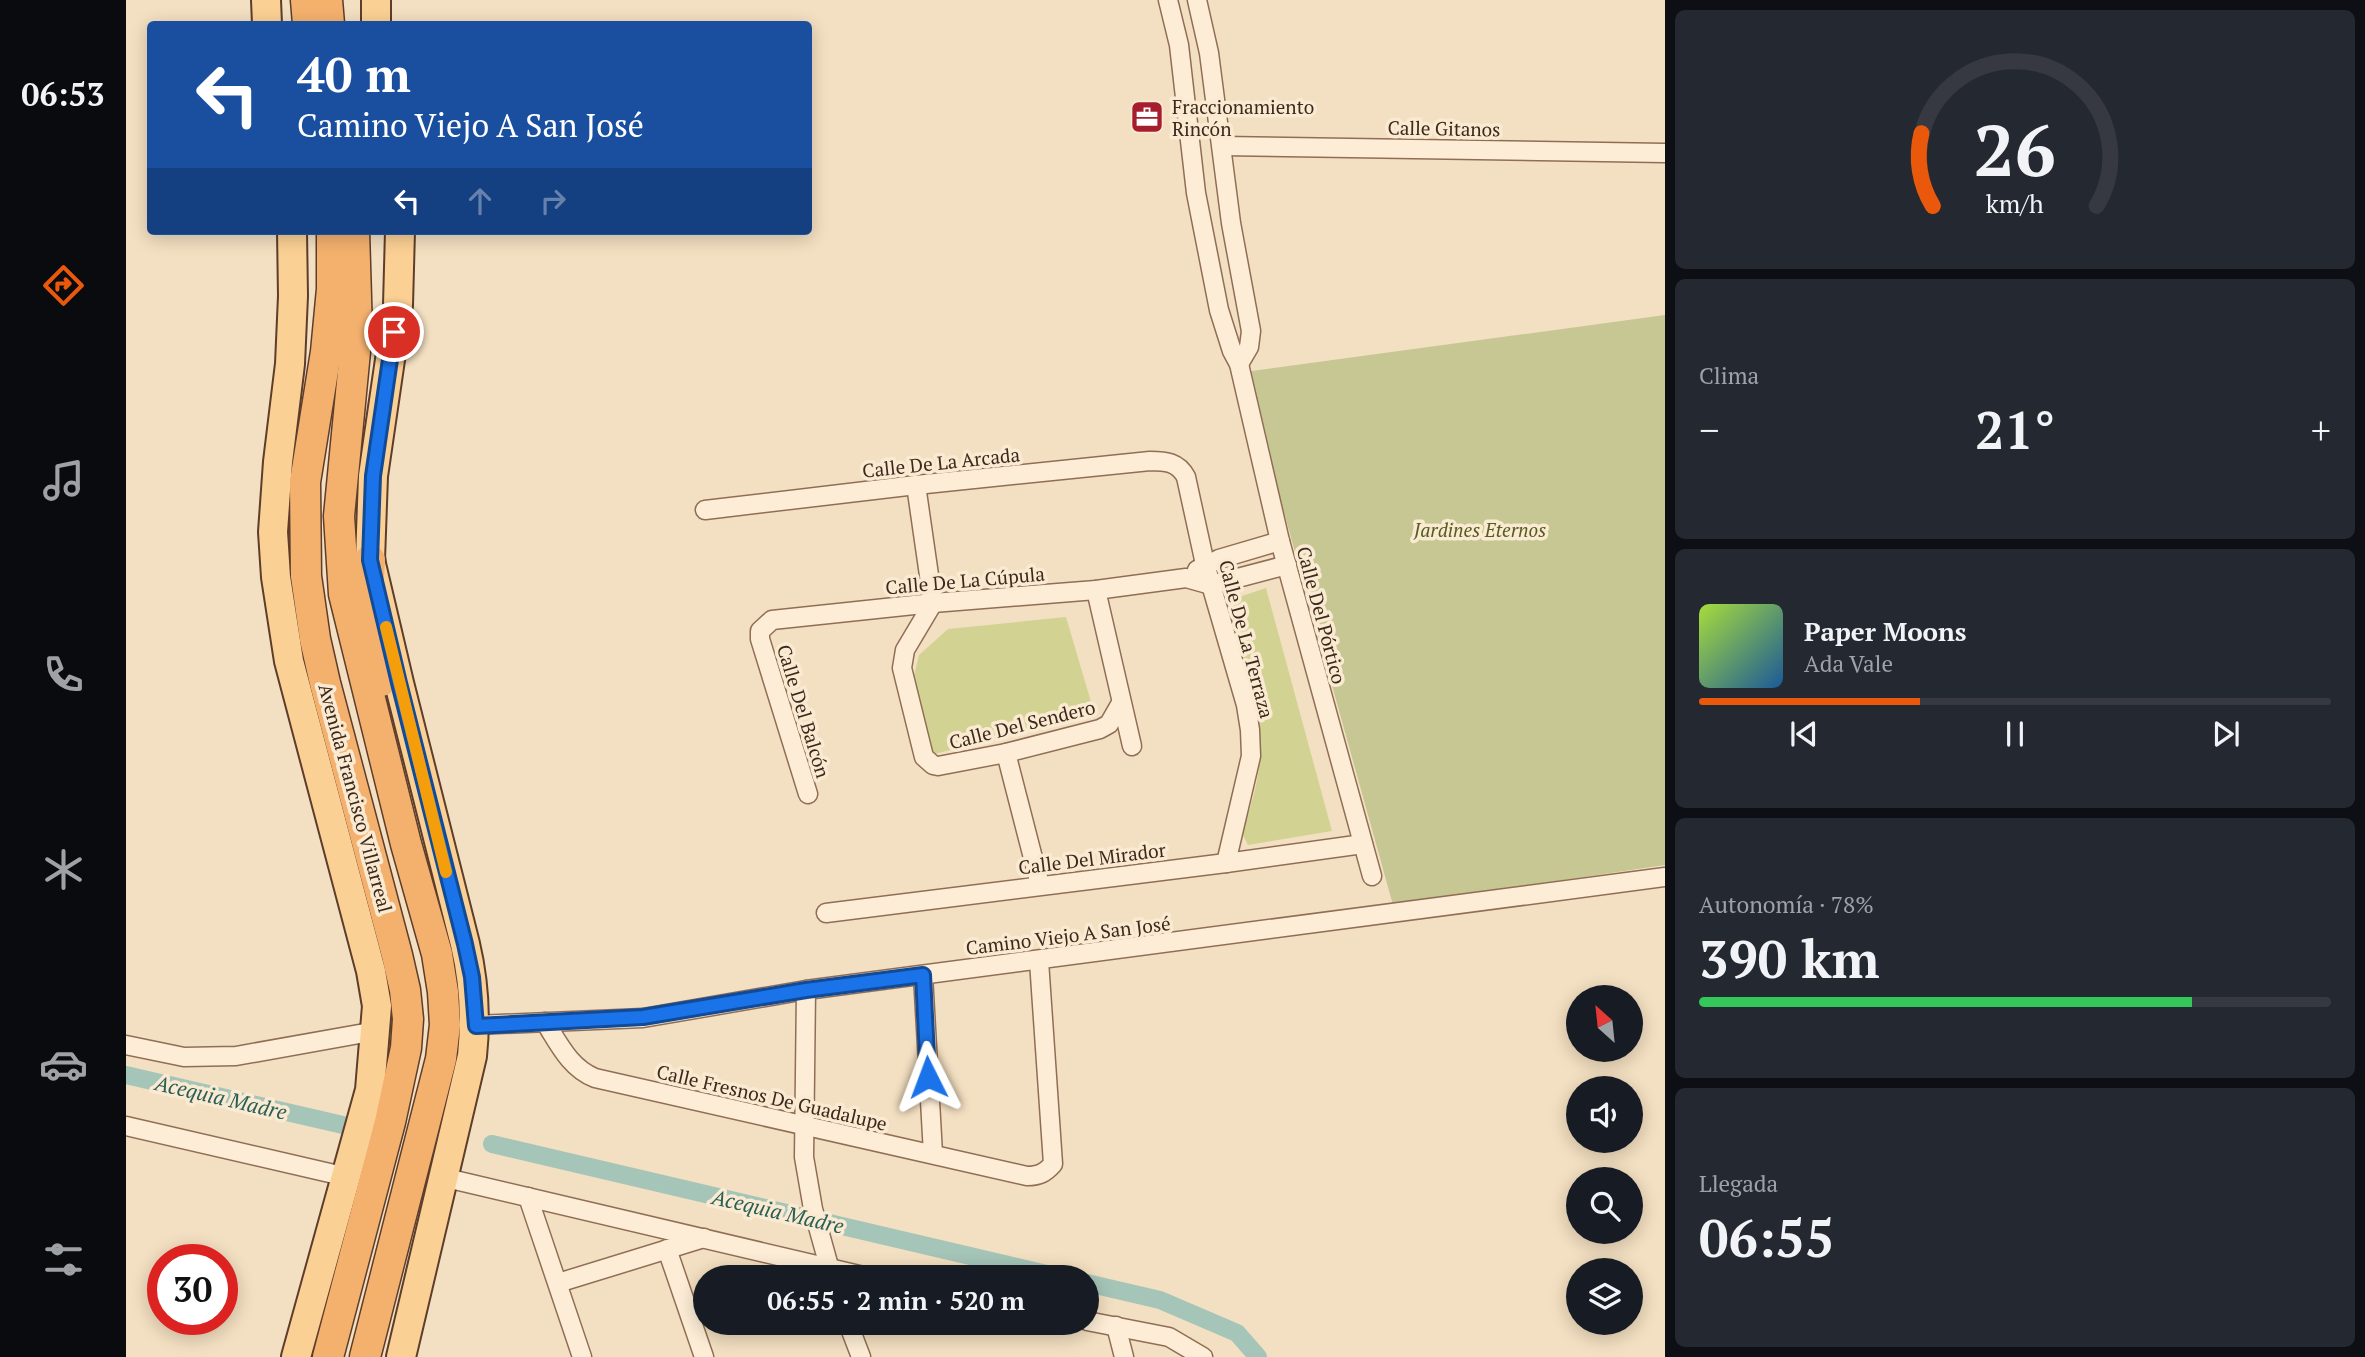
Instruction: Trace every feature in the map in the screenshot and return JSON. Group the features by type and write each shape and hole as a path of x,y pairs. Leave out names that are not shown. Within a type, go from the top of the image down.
{"highway":[{"path":"306,0 308,21"},
{"path":"327,0 329,21"},
{"name":"Avenida Francisco Villarreal","path":"328,1357 402,1070 408,1019 397,955 315,639 306,576 305,482 326,352 332,289 332,235"},
{"name":"Avenida Francisco Villarreal","path":"355,235 357,331 342,468 339,516 341,568 351,628 437,954 443,992 444,1025 441,1059 365,1357"},
{"path":"370,560 368,595 406,844"}],"main road":[{"path":"266,0 267,21"},
{"path":"376,0 376,21"},
{"name":"Avenida Francisco Villarreal","path":"292,235 290,364 272,532 276,577 289,661 371,971 377,1006 370,1090 296,1357"},
{"path":"400,235 398,305 373,476 370,560 468,955 476,1026 472,1056 401,1357"}],"street":[{"name":"Calle Del Pórtico","path":"1168,0 1179,45 1198,206 1219,310 1232,352 1239,364 1280,541 1372,876"},
{"path":"1197,0 1209,54 1231,223 1251,331 1249,347 1239,364"},
{"name":"Calle Gitanos","path":"1222,146 1665,153"},
{"name":"Calle De La Arcada","path":"705,510 1150,461 1172,463 1181,467"},
{"name":"Calle De La Terraza","path":"1181,467 1186,477 1205,564 1246,705 1250,730 1251,756 1226,863"},
{"path":"916,485 933,603"},
{"name":"Calle De La Cúpula","path":"1186,578 1205,564 1280,541"},
{"path":"1211,585 1287,565"},
{"name":"Calle De La Cúpula","path":"760,639 760,631 772,620 781,618 1096,590 1186,578 1211,585"},
{"name":"Calle Del Sendero","path":"1096,590 1132,746"},
{"name":"Calle Del Sendero","path":"933,603 905,650 902,668 924,757 933,765 1006,753 1100,729 1109,724 1121,703"},
{"name":"Calle Del Balcón","path":"760,639 808,794"},
{"path":"1006,753 1040,885"},
{"name":"Calle Del Mirador","path":"826,913 1363,844"},
{"name":"Camino Viejo A San José","path":"476,1026 643,1017 806,990 1665,877"},
{"name":"Calle Fresnos De Guadalupe","path":"545,1022 574,1065 595,1078 1027,1176 1046,1172 1053,1164 1039,961"},
{"path":"923,975 933,1154"},
{"path":"806,990 804,1157 813,1209 828,1265"},
{"path":"126,1045 184,1058 236,1056 376,1031"},
{"path":"126,1126 347,1177"},
{"path":"442,1177 704,1238 801,1265"},
{"path":"528,1197 582,1357"},
{"path":"558,1283 704,1238"},
{"path":"667,1249 704,1357"},
{"path":"1099,1323 1169,1337 1203,1357"},
{"path":"1116,1326 1124,1357"},
{"path":"853,1335 861,1357"}],"green space":[{"name":"Jardines Eternos","path":"1665,315 1665,865 1393,905 1245,372"},
{"path":"1266,588 1332,831 1248,845 1242,833 1256,784 1260,736 1254,697 1227,601"},
{"path":"1066,617 1094,712 931,755 911,688 919,655 948,629"}],"waterway":[{"name":"Acequia Madre","path":"126,1075 356,1128"},
{"name":"Acequia Madre","path":"492,1144 1009,1265"},
{"name":"Acequia Madre","path":"1099,1286 1160,1300 1237,1333 1258,1357"}],"slow traffic":[{"path":"386,627 446,872"}],"place":[{"name":"Fraccionamiento Rincón","path":"1147,117"}],"route":[{"path":"394,332 373,476 370,560 465,944 472,977 476,1026 643,1017 806,990 923,975 928,1077"}]}
